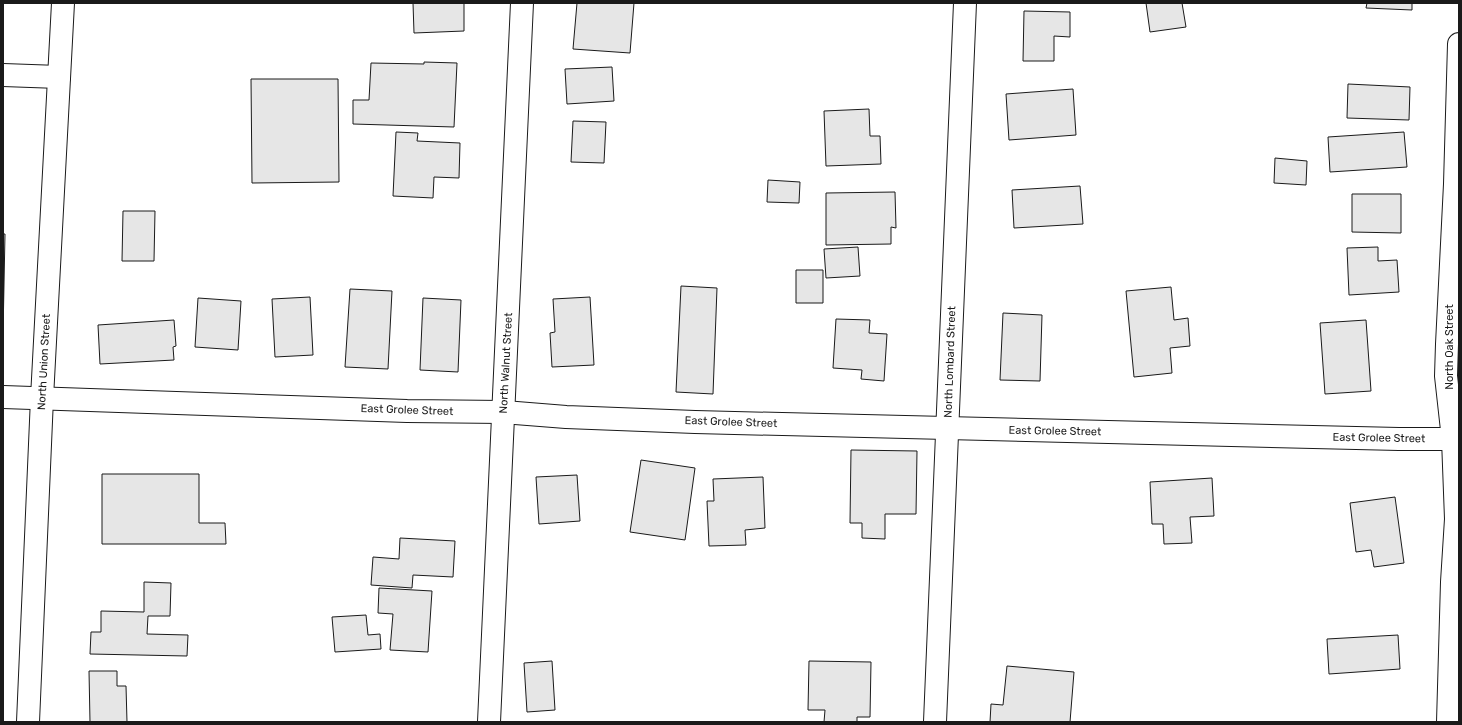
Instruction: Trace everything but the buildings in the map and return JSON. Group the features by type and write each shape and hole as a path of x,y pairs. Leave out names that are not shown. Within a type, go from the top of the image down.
{"street":[{"name":"North Union Street","path":"28,722 42,398 63,3"},
{"name":"North Walnut Street","path":"489,722 522,3"},
{"name":"North Lombard Street","path":"935,722 965,3"},
{"name":"North Oak Street","path":"1448,722 1452,582 1456,519 1456,439 1446,376 1455,184 1459,44"},
{"path":"3,75 59,77"},
{"name":"East Grolee Street","path":"3,397 503,412 566,417 695,422 1399,439 1456,439"}]}
